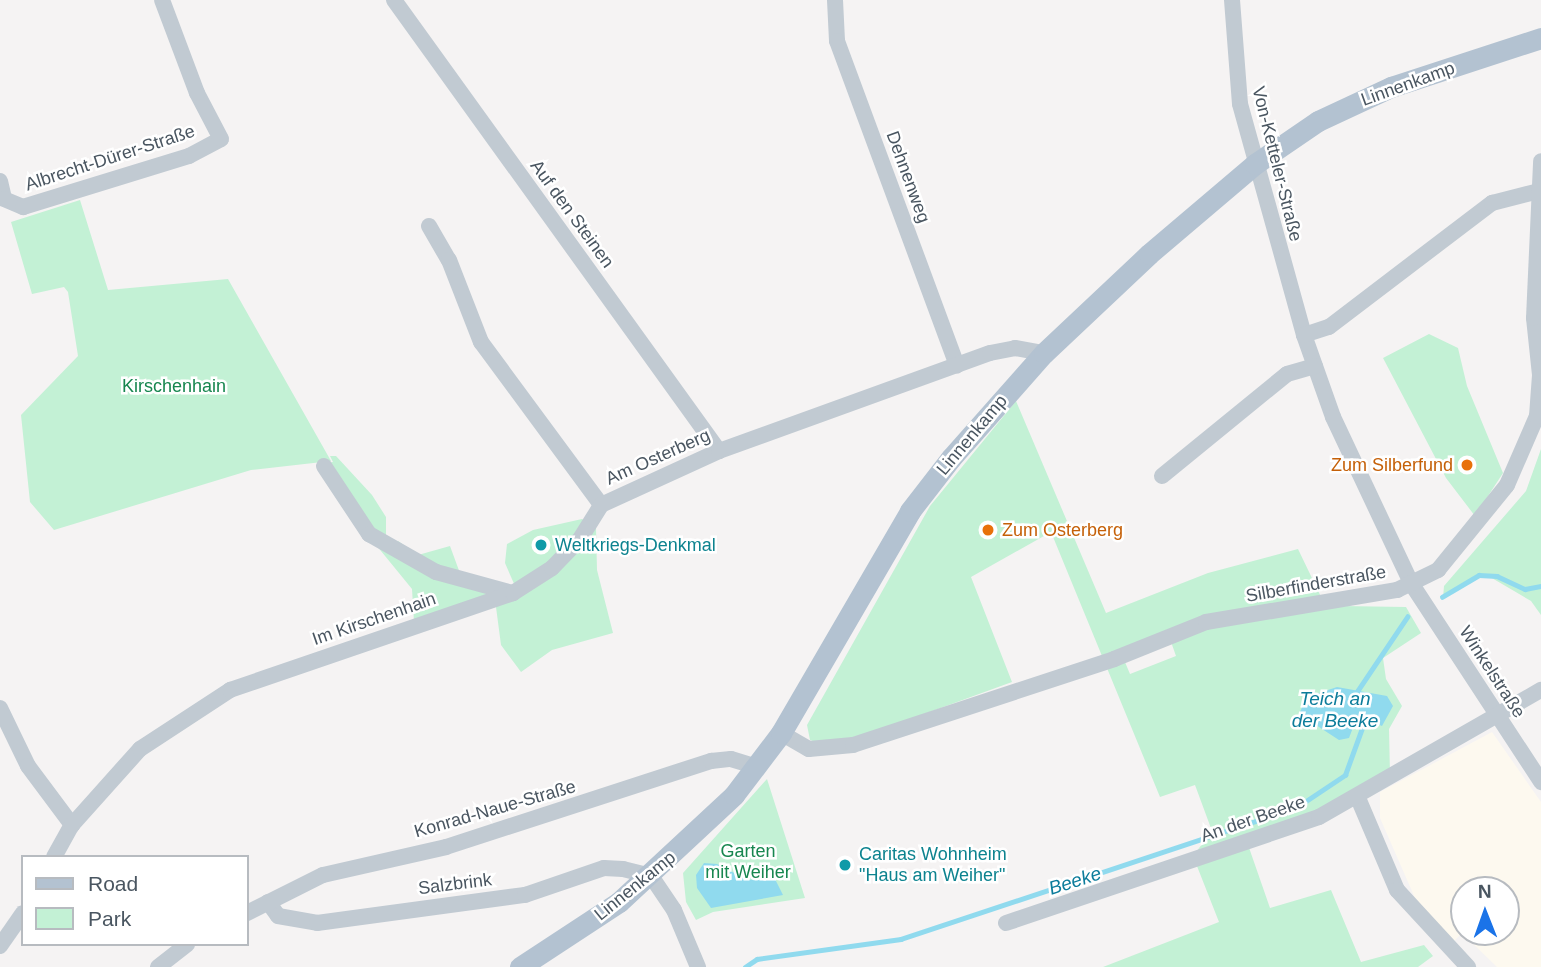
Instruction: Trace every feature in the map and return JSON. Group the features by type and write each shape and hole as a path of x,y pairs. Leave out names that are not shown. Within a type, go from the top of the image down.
{"main road":[{"name":"Linnenkamp","path":"520,967 651,876 757,767 782,733 910,511 957,450 1044,353 1255,164 1297,133 1352,104 1541,38"}],"street":[{"name":"Albrecht-Dürer-Straße","path":"0,181 4,199 23,207 189,156 221,139 197,93 162,0"},
{"name":"Auf den Steinen","path":"394,0 719,452"},
{"name":"Dehnenweg","path":"835,0 837,41 957,365"},
{"name":"Von-Ketteler-Straße","path":"1232,0 1235,75 1255,164 1304,335 1358,476 1411,583"},
{"name":"Silberfinderstraße","path":"782,733 809,750 853,745 1114,659 1206,622 1397,590 1438,570 1507,485 1538,416 1540,375 1534,318 1541,161"},
{"path":"1304,335 1329,327 1492,203 1539,191"},
{"name":"Am Osterberg","path":"429,226 449,260 481,342 601,505 719,452 957,365 1009,348 1044,353"},
{"path":"1161,475 1287,374 1315,366"},
{"path":"324,466 369,534 436,572 513,593"},
{"name":"Im Kirschenhain","path":"55,855 72,825 140,749 230,690 513,593 552,568 580,539 601,505"},
{"name":"Winkelstraße","path":"1411,583 1541,782"},
{"name":"An der Beeke","path":"1006,923 1319,817 1358,798 1541,691"},
{"path":"0,708 28,766 72,825"},
{"name":"Konrad-Naue-Straße","path":"248,912 353,866 446,847 711,761 730,759 757,767"},
{"path":"1358,798 1397,890 1468,967"},
{"name":"Salzbrink","path":"268,902 278,916 317,923 525,895 604,868 651,876"},
{"path":"651,876 674,910 698,967"},
{"path":"0,946 21,915"},
{"path":"158,967 184,946"}],"shaded area":[{"path":"1492,732 1541,802 1541,967 1497,967 1475,946 1520,946 1520,876 1450,876 1450,939 1415,898 1380,818 1380,792"}],"green space":[{"name":"Kirschenhain","path":"80,200 108,290 228,279 331,461 251,470 54,530 30,502 21,415 78,356 68,292 64,287 32,294 11,222"},
{"path":"1429,334 1458,348 1467,386 1503,473 1475,516 1446,478 1383,358"},
{"path":"1016,401 1106,613 1208,573 1298,549 1323,601 1205,621 1122,655 1130,674 1176,656 1170,639 1209,623 1341,606 1406,607 1421,633 1383,658 1386,679 1402,706 1389,729 1390,774 1323,811 1246,839 1270,908 1331,890 1361,962 1424,945 1433,956 1418,967 1103,967 1219,922 1193,856 1212,831 1195,785 1160,797 1051,532 971,577 1012,682 872,733 821,744 810,740 807,725 930,506"},
{"path":"1541,449 1541,615 1531,601 1485,574 1443,598 1444,586 1526,491"},
{"path":"330,456 336,456 372,495 386,517 386,539 372,532 325,463 333,462"},
{"path":"582,519 596,528 597,570 613,633 552,650 521,672 501,645 496,607 515,586 505,563 507,544 533,530"},
{"path":"372,540 500,593 414,622 412,589"},
{"path":"398,541 418,555 450,546 461,576 398,548"},
{"name":"Garten mit Weiher","path":"767,779 805,898 713,912 696,920 686,902 683,873"}],"water":[{"name":"Teich an der Beeke","path":"1337,687 1387,696 1393,706 1382,726 1370,721 1362,728 1354,725 1349,738 1339,740 1299,714 1307,697"},
{"path":"704,863 717,864 748,880 774,877 783,895 711,908 697,888 696,875"}],"waterway":[{"name":"Beeke","path":"1442,597 1479,575 1497,576 1525,589 1541,586"},
{"name":"Beeke","path":"1356,693 1407,617"},
{"name":"Beeke","path":"745,967 757,959 901,939 1297,807 1345,775 1362,728"}],"place":[{"name":"Zum Silberfund","path":"1467,465"},
{"name":"Zum Osterberg","path":"988,530"},
{"name":"Weltkriegs-Denkmal","path":"541,545"},
{"name":"Caritas Wohnheim \"Haus am Weiher\"","path":"845,865"}]}
